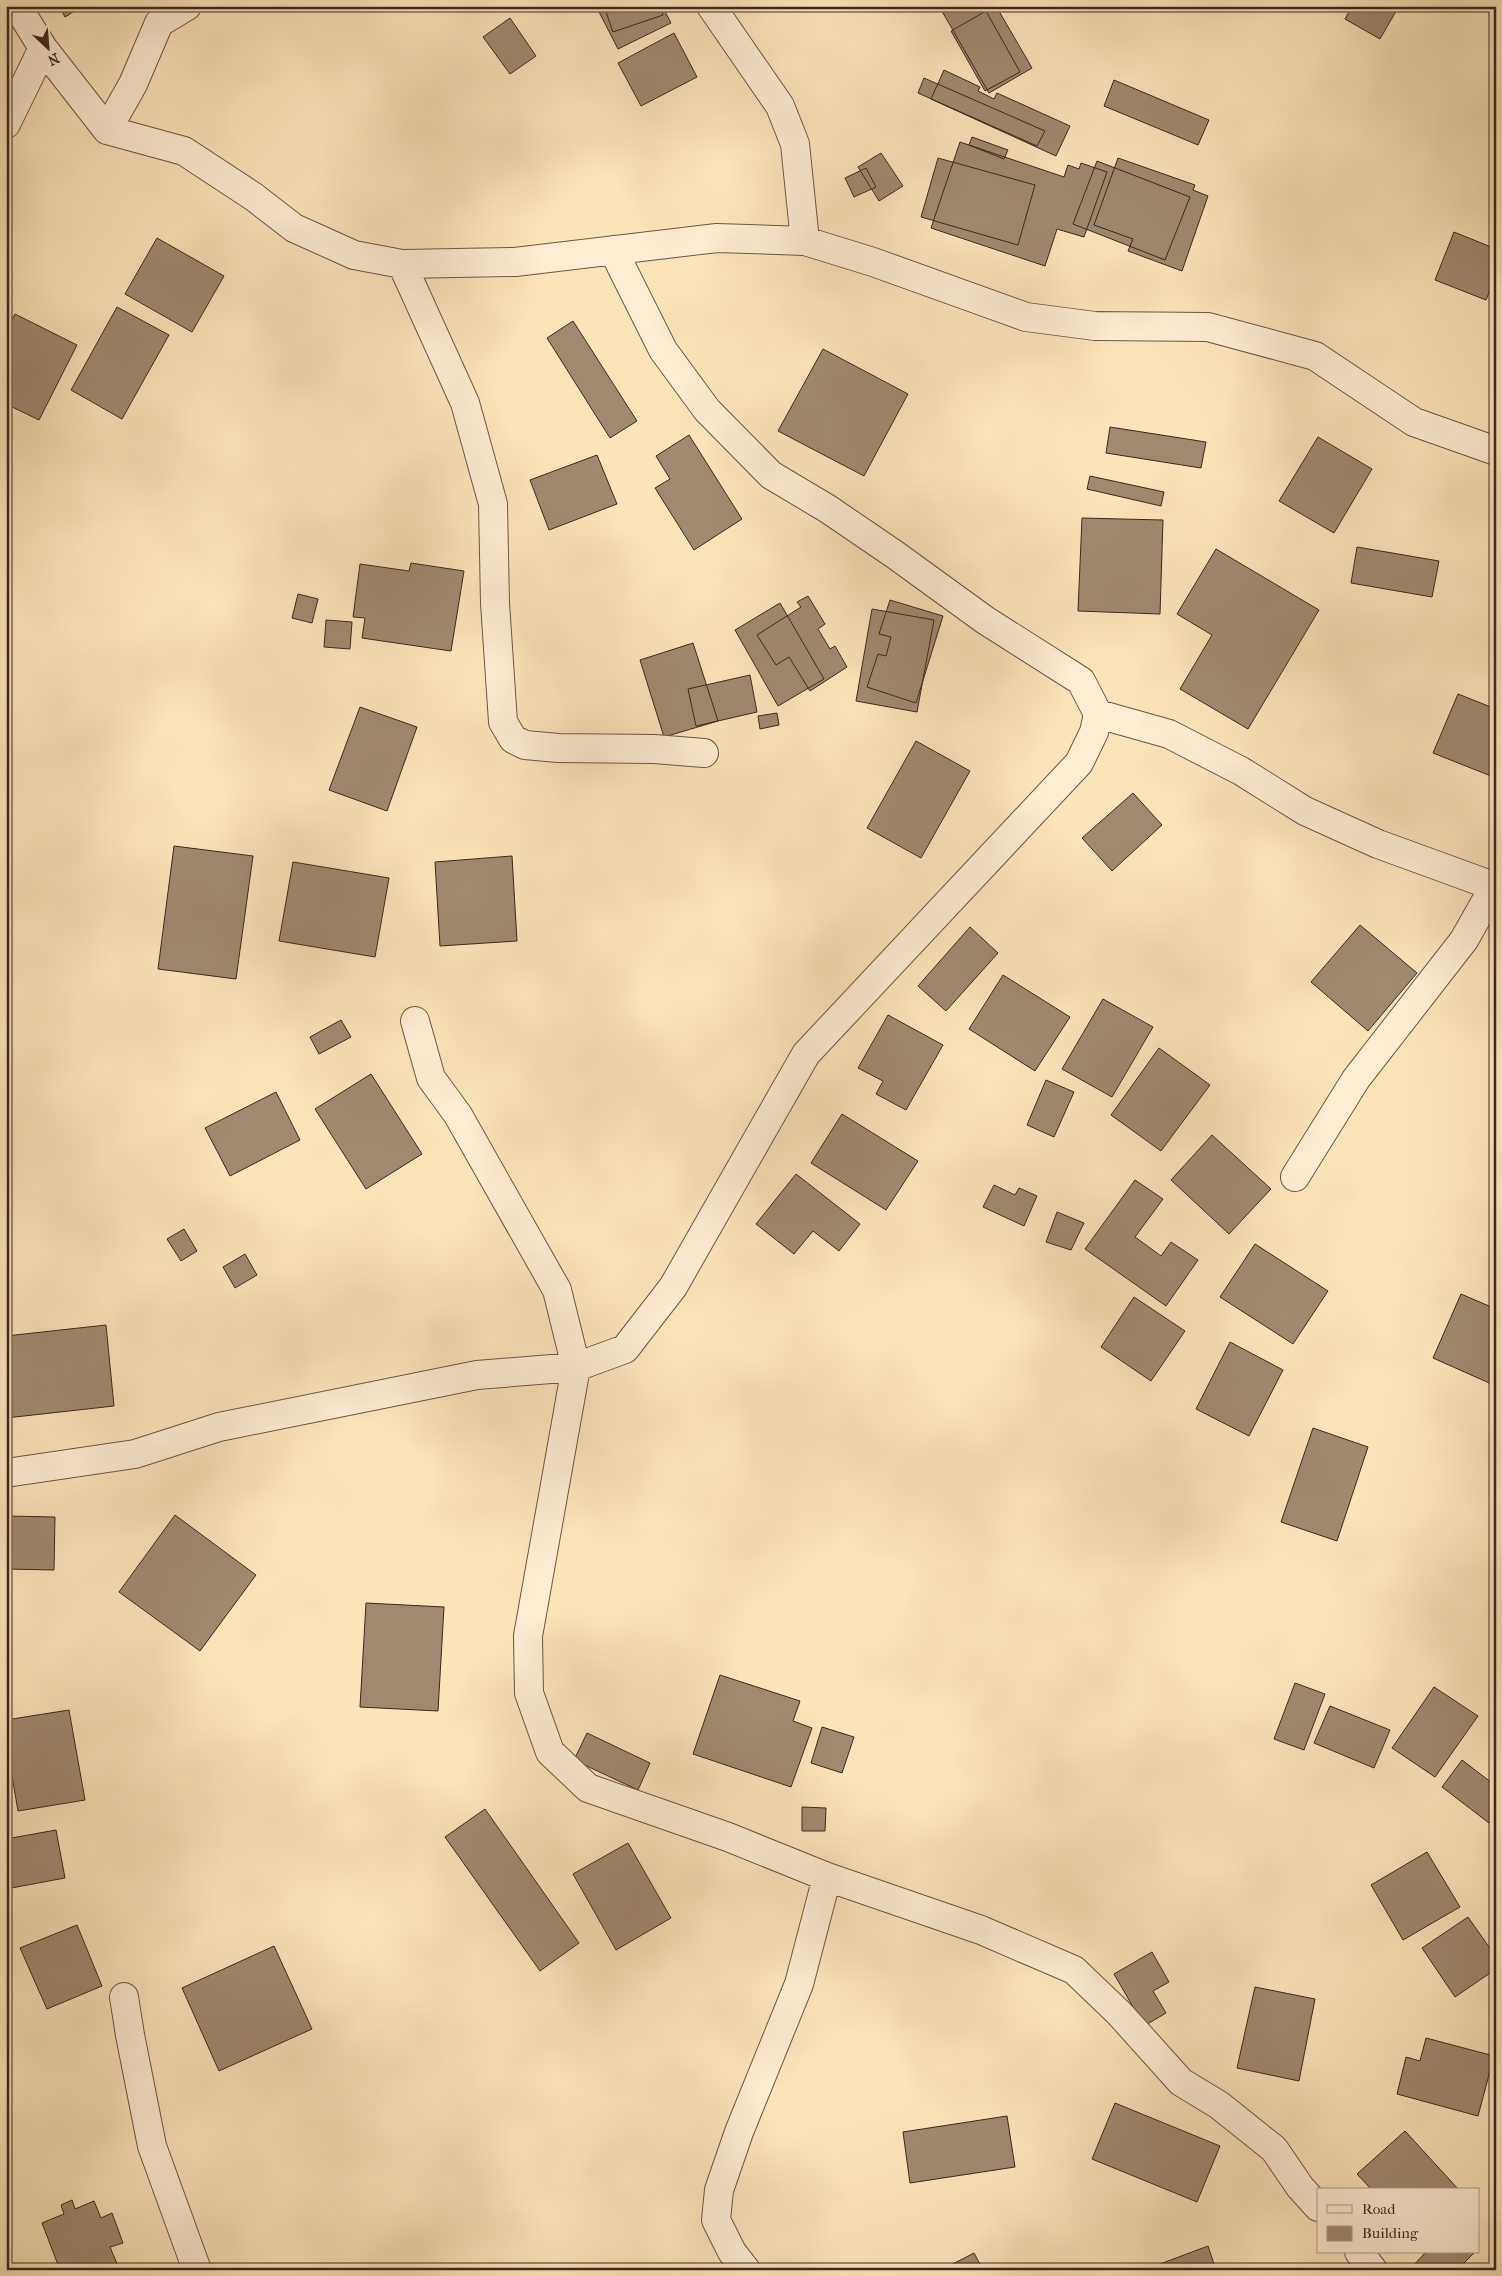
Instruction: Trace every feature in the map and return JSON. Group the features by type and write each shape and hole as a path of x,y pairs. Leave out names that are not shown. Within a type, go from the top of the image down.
{"street":[{"path":"17,6 43,48 107,130 184,151 254,197 294,228 354,255 402,264 515,262 717,238 805,241 873,262 1026,317 1095,326 1208,327 1315,356 1414,422 1496,451"},
{"path":"107,130 132,84 160,24 187,6"},
{"path":"711,6 780,106 795,144 805,241"},
{"path":"6,124 43,48"},
{"path":"6,1473 135,1454 220,1428 477,1375 576,1367 625,1349 672,1287 806,1054 1079,763 1094,732 1098,714 1081,681 985,620 877,543 771,474 707,410 663,350 613,250"},
{"path":"402,264 465,403 493,504 495,603 503,722 512,739 525,745 558,748 654,748 704,753"},
{"path":"1098,714 1169,734 1241,771 1305,811 1378,844 1495,887 1464,940 1356,1080 1295,1177"},
{"path":"416,1021 431,1078 458,1115 556,1290 576,1367 528,1636 529,1693 550,1752 588,1788 728,1837 827,1877 981,1930 1074,1970 1119,2014 1181,2082 1218,2105 1274,2149 1300,2187 1317,2206"},
{"path":"746,2270 732,2252 716,2220 719,2190 739,2132 799,1984 827,1877"},
{"path":"124,1997 152,2146 197,2270"},
{"path":"1361,2254 1373,2270"}],"building":[{"path":"59,6 83,6 65,17"},
{"path":"596,6 662,6 671,23 618,49"},
{"path":"604,6 660,6 663,15 613,32"},
{"path":"939,6 996,6 1032,68 989,93"},
{"path":"1352,6 1399,6 1380,39 1345,19"},
{"path":"986,11 1020,72 985,91 951,31"},
{"path":"510,18 536,56 510,74 483,37"},
{"path":"674,33 697,77 641,106 618,63"},
{"path":"944,70 980,87 978,91 994,99 997,93 1070,126 1056,156 931,99"},
{"path":"924,78 1045,131 1037,146 918,93"},
{"path":"1114,80 1209,120 1198,145 1104,106"},
{"path":"972,137 1008,150 1004,159 969,145"},
{"path":"960,142 1064,177 1068,165 1079,169 1081,163 1107,172 1084,237 1057,229 1045,266 931,228"},
{"path":"881,153 903,186 879,201 858,167"},
{"path":"938,158 1035,185 1018,245 921,217"},
{"path":"1118,158 1195,185 1193,190 1208,196 1182,271 1128,251 1133,239 1094,225"},
{"path":"1097,161 1190,197 1165,260 1073,224"},
{"path":"866,168 876,187 854,197 845,178"},
{"path":"1454,232 1496,249 1496,276 1486,300 1435,280"},
{"path":"157,238 224,276 192,332 125,294"},
{"path":"117,307 169,335 122,419 71,390"},
{"path":"15,314 77,345 39,420 6,404 6,331"},
{"path":"573,321 637,421 610,438 547,338"},
{"path":"823,349 908,394 864,476 778,431"},
{"path":"1110,427 1206,442 1201,468 1106,453"},
{"path":"689,435 742,519 694,550 655,488 670,479 656,456"},
{"path":"1318,437 1372,469 1334,533 1279,501"},
{"path":"597,455 617,504 549,530 530,480"},
{"path":"1090,476 1164,492 1161,506 1087,489"},
{"path":"1082,518 1163,520 1160,614 1078,611"},
{"path":"1357,547 1439,561 1432,597 1351,583"},
{"path":"1216,549 1319,610 1248,729 1180,689 1212,635 1177,614"},
{"path":"411,563 464,571 451,651 362,638 365,618 353,617 360,564 409,571"},
{"path":"298,594 318,599 312,623 292,618"},
{"path":"808,596 825,624 818,629 830,649 835,646 847,667 810,691 789,657 776,665 757,635 801,607 797,602"},
{"path":"890,600 943,616 916,703 867,687 878,654 886,656 891,637 879,634"},
{"path":"780,603 824,679 778,706 735,630"},
{"path":"872,609 934,620 917,712 856,701"},
{"path":"326,620 352,622 350,649 324,647"},
{"path":"693,643 718,721 664,737 640,660"},
{"path":"750,675 757,712 696,726 688,689"},
{"path":"1458,694 1496,709 1496,778 1433,753"},
{"path":"360,707 417,727 387,811 329,790"},
{"path":"777,713 779,725 760,729 758,716"},
{"path":"916,741 970,771 921,858 867,828"},
{"path":"1133,793 1162,825 1112,871 1082,838"},
{"path":"174,846 253,856 236,979 158,969"},
{"path":"512,856 517,941 440,946 435,862"},
{"path":"293,862 389,878 375,957 279,941"},
{"path":"1360,925 1417,973 1368,1031 1311,982"},
{"path":"970,927 998,953 946,1011 918,986"},
{"path":"1003,975 1070,1017 1035,1071 969,1029"},
{"path":"1103,999 1153,1027 1112,1097 1062,1069"},
{"path":"888,1015 943,1045 906,1110 876,1094 883,1081 858,1068"},
{"path":"341,1020 351,1037 319,1054 310,1037"},
{"path":"1159,1048 1210,1085 1161,1151 1111,1115"},
{"path":"371,1074 422,1154 366,1189 315,1109"},
{"path":"1046,1080 1074,1092 1054,1137 1027,1125"},
{"path":"276,1092 300,1140 230,1176 205,1128"},
{"path":"842,1114 918,1161 886,1210 811,1163"},
{"path":"1212,1135 1271,1189 1229,1234 1171,1180"},
{"path":"796,1174 860,1224 839,1251 813,1231 794,1254 756,1224"},
{"path":"1135,1180 1163,1199 1135,1237 1161,1256 1171,1242 1198,1260 1166,1306 1085,1249"},
{"path":"994,1185 1015,1195 1019,1188 1037,1196 1024,1226 983,1207"},
{"path":"1057,1212 1084,1223 1071,1250 1046,1242"},
{"path":"184,1229 197,1251 181,1261 167,1239"},
{"path":"1255,1244 1328,1291 1293,1344 1220,1297"},
{"path":"245,1254 257,1275 235,1288 223,1267"},
{"path":"1461,1294 1496,1309 1496,1386 1433,1358"},
{"path":"1134,1297 1185,1331 1151,1381 1101,1347"},
{"path":"106,1325 114,1406 6,1418 6,1336"},
{"path":"1230,1342 1283,1370 1249,1436 1196,1409"},
{"path":"1313,1428 1368,1447 1337,1541 1281,1522"},
{"path":"175,1515 256,1575 200,1651 119,1592"},
{"path":"6,1516 55,1517 54,1570 6,1569"},
{"path":"366,1603 444,1607 438,1711 360,1707"},
{"path":"720,1675 800,1701 793,1721 812,1728 791,1787 693,1754"},
{"path":"1295,1683 1325,1694 1304,1750 1274,1739"},
{"path":"1434,1687 1478,1716 1435,1777 1392,1748"},
{"path":"1330,1706 1390,1730 1374,1768 1314,1743"},
{"path":"69,1710 85,1800 18,1811 6,1741 6,1720"},
{"path":"822,1727 854,1737 842,1773 811,1763"},
{"path":"587,1733 650,1763 638,1790 574,1760"},
{"path":"1462,1760 1496,1786 1496,1814 1489,1823 1442,1787"},
{"path":"802,1807 826,1808 825,1831 802,1831"},
{"path":"485,1809 579,1943 540,1971 445,1837"},
{"path":"56,1830 65,1878 6,1889 6,1839"},
{"path":"628,1843 671,1918 616,1950 573,1874"},
{"path":"1427,1852 1460,1907 1403,1940 1371,1885"},
{"path":"1468,1917 1496,1957 1496,1969 1455,1997 1422,1948"},
{"path":"77,1925 102,1986 47,2009 20,1948"},
{"path":"274,1946 312,2029 219,2071 182,1988"},
{"path":"1152,1952 1169,1982 1153,1991 1166,2013 1144,2026 1114,1974"},
{"path":"1255,1987 1315,1999 1299,2081 1237,2068"},
{"path":"1426,2038 1494,2056 1478,2116 1397,2094 1406,2057 1420,2061"},
{"path":"1115,2103 1220,2146 1197,2202 1092,2159"},
{"path":"1007,2116 1015,2167 910,2183 903,2132"},
{"path":"1405,2131 1457,2188 1370,2188 1357,2174"},
{"path":"72,2200 75,2209 94,2201 101,2218 112,2213 123,2243 110,2247 118,2266 109,2270 60,2270 42,2223 64,2214 61,2205"},
{"path":"1208,2246 1216,2270 1144,2270"},
{"path":"974,2253 983,2270 946,2270 945,2268"},
{"path":"1424,2254 1473,2254 1457,2270 1409,2270"}]}
